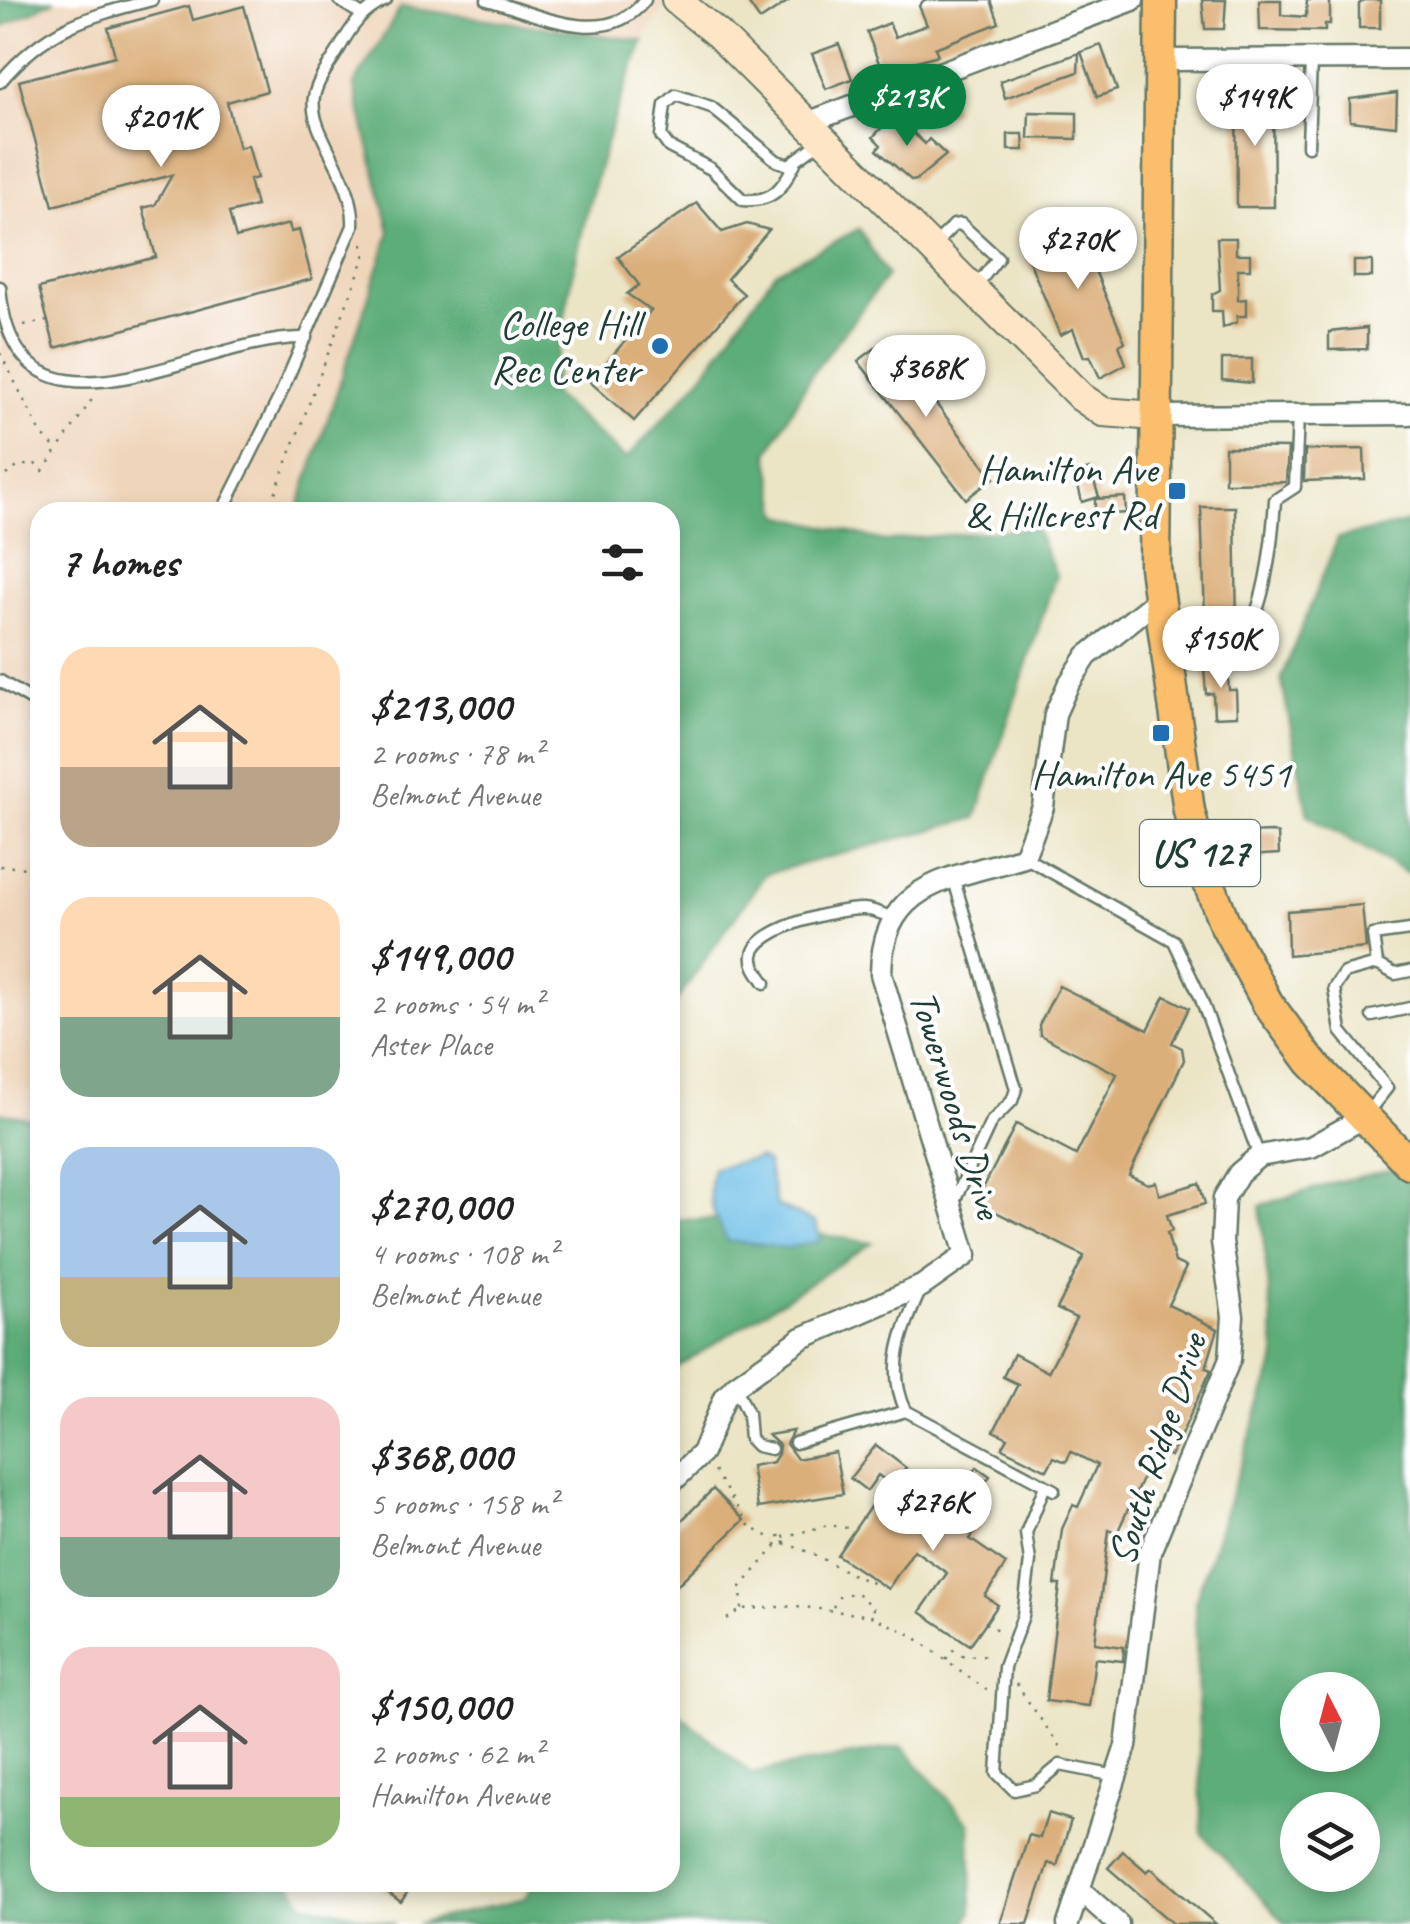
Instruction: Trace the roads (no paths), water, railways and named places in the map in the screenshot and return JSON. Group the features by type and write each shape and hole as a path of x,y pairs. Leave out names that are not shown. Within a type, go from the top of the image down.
{"main road":[{"name":"US 127","path":"1161,0 1156,601 1190,811 1204,870 1224,922 1268,1004 1311,1062 1410,1164"}],"street":[{"path":"676,0 718,34 1089,403 1120,416 1410,414"},
{"path":"815,131 1133,0"},
{"path":"1162,60 1410,58"},
{"path":"894,918 921,889 1024,857 1042,807 1056,714 1068,685 1087,656 1156,601"},
{"name":"Towerwoods Drive","path":"680,1474 702,1453 725,1396 735,1386 802,1338 922,1286 966,1255 881,974 881,943 894,918"},
{"path":"1258,1156 1311,1147 1364,1118"},
{"name":"South Ridge Drive","path":"1068,1924 1117,1776 1132,1710 1150,1552 1230,1359 1233,1326 1222,1242 1224,1198 1258,1156"},
{"path":"1080,1890 1118,1924"}],"lane":[{"path":"0,82 34,43 96,14 152,0"},
{"path":"339,0 362,15"},
{"path":"227,502 306,338 353,226 355,200 313,109 315,92 362,15 386,0"},
{"path":"486,0 595,27 626,20 645,0"},
{"path":"1308,146 1311,59"},
{"path":"795,164 778,161 701,100 676,95 665,105 660,136 669,147 711,169 744,200 763,202 773,197 795,164 815,131"},
{"path":"932,248 954,225 961,224 993,250 998,258 973,289"},
{"path":"0,286 8,328 20,354 34,370 75,384 94,384 263,340 306,338"},
{"path":"1165,654 1230,648 1243,640 1271,563 1275,500 1296,487 1298,415"},
{"path":"0,682 30,699"},
{"path":"1024,857 1174,941 1200,996 1258,1156"},
{"path":"952,1207 991,1122 1012,1101 1016,1089 954,877"},
{"path":"765,983 752,961 753,951 760,942 799,922 841,910 869,909 894,918"},
{"path":"1377,964 1373,935 1410,930"},
{"path":"1364,1118 1387,1088 1341,1031 1334,988 1344,973 1377,964 1395,974 1410,971"},
{"path":"1372,1016 1410,1008"},
{"path":"922,1286 904,1327 895,1366 895,1387 906,1411 1049,1488 1026,1533 1030,1561 1023,1616 1004,1667 996,1774 1005,1785 1026,1790 1060,1765 1117,1776"},
{"path":"735,1386 748,1412 750,1439 757,1446 770,1448"},
{"path":"795,1443 906,1411"}],"water":[{"path":"759,1158 767,1163 776,1205 816,1223 820,1241 787,1248 728,1241 712,1206 713,1168"}],"place":[{"name":"College Hill Rec Center","path":"660,346"},
{"name":"Hamilton Ave & Hillcrest Rd","path":"1177,491"},
{"name":"Hamilton Ave 5451","path":"1161,733"}]}
